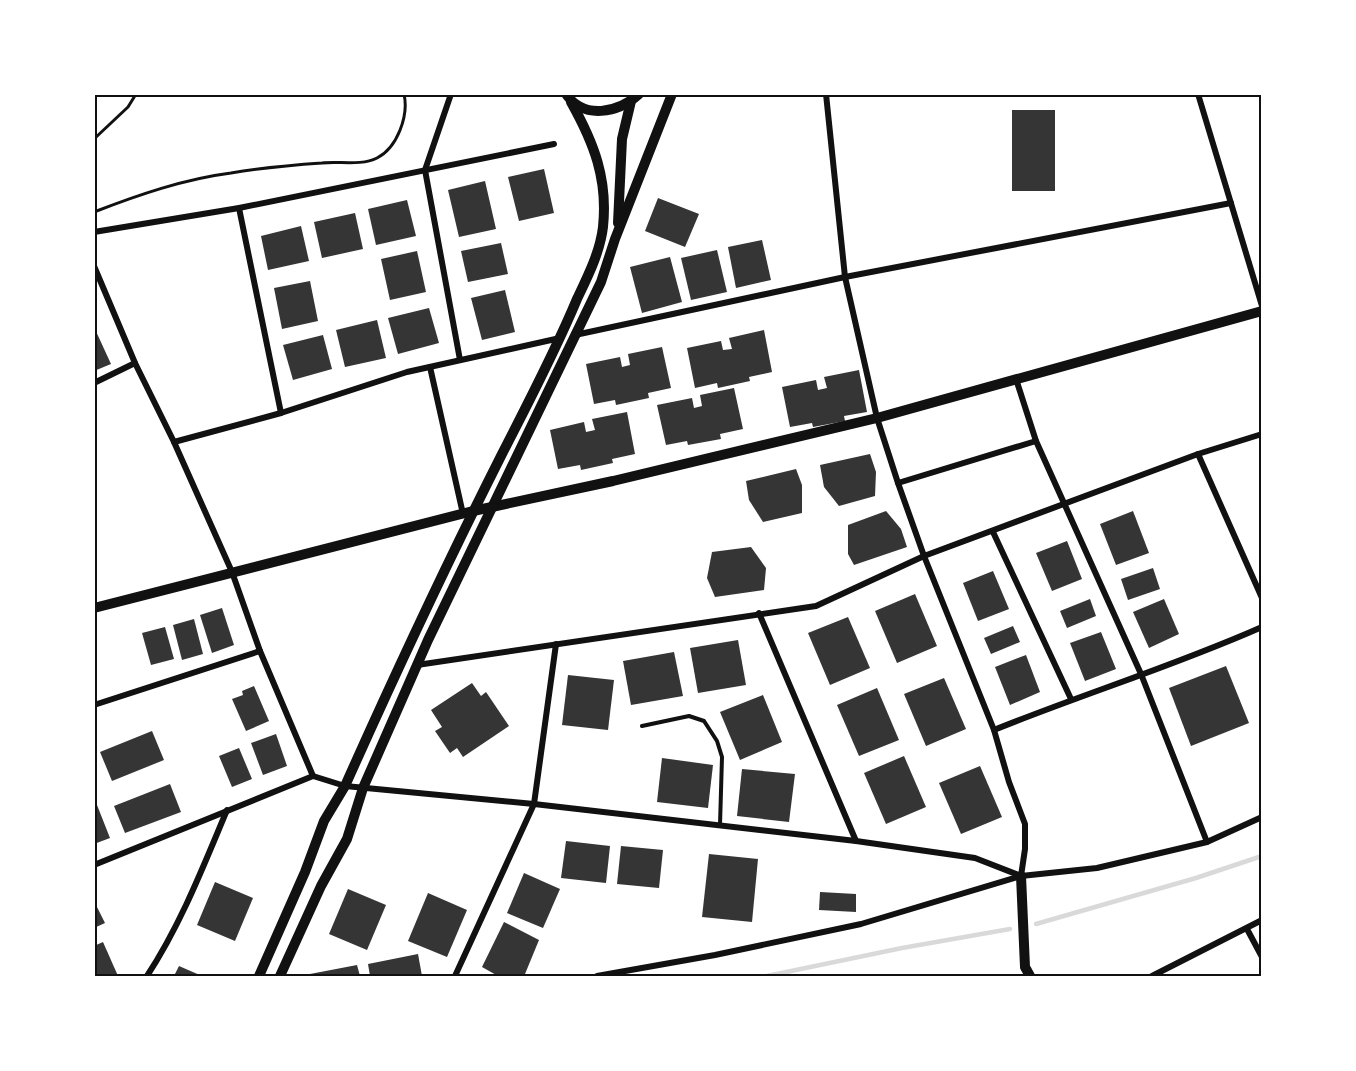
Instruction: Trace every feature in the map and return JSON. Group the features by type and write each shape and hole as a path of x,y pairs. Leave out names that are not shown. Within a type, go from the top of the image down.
{"street":[{"path":"451,94 425,171 460,360"},
{"path":"280,976 321,886 347,839 363,788 417,665 601,282 615,239 672,94"},
{"path":"826,94 845,277 878,418 924,556 994,730 1024,824 1025,849 1021,876 1025,967 1030,976"},
{"path":"94,608 468,513 878,418 1262,308 1198,94"},
{"path":"569,98 585,109 600,112 617,109 635,98"},
{"path":"259,976 305,872 324,821 345,786 468,513 560,338 596,255 601,238 604,194 590,137 569,98"},
{"path":"615,239 622,139 635,98"},
{"path":"94,232 239,208 554,144"},
{"path":"174,442 460,360 845,277 1231,203"},
{"path":"239,208 281,413"},
{"path":"94,266 135,363 174,442 232,572 260,651 313,776"},
{"path":"94,383 135,363"},
{"path":"430,367 468,513"},
{"path":"1016,379 1036,441 1141,674 1207,842"},
{"path":"417,665 816,606 924,556 1198,454 1262,434"},
{"path":"898,483 1036,441"},
{"path":"1198,454 1262,598"},
{"path":"993,532 1071,699"},
{"path":"759,613 856,841"},
{"path":"994,730 1071,699 1205,652 1262,627"},
{"path":"455,976 534,804 556,644"},
{"path":"94,705 260,651"},
{"path":"94,865 313,776 345,786 534,804 856,841 975,858 1021,876"},
{"path":"147,976 168,944 227,810"},
{"path":"597,976 715,955 861,924 1021,876 1097,868 1207,842 1262,817"},
{"path":"1152,976 1163,974 1262,920"},
{"path":"1247,929 1262,957"}],"lane":[{"path":"642,726 689,716 704,721 717,741 722,757 720,825"}],"path":[{"path":"94,139 128,107 136,94"},
{"path":"94,212 165,187 229,173 365,161 376,158 389,149 400,128 405,110 404,94"}],"building":[{"path":"1012,110 1055,110 1055,191 1012,191"},
{"path":"544,169 554,213 519,221 508,177"},
{"path":"485,181 496,229 459,237 448,190"},
{"path":"658,198 699,214 685,247 645,231"},
{"path":"407,200 416,236 376,245 368,209"},
{"path":"355,213 363,249 322,258 314,222"},
{"path":"301,226 309,261 268,270 261,236"},
{"path":"762,240 771,280 736,288 728,247"},
{"path":"501,243 508,274 468,282 461,251"},
{"path":"717,250 727,292 691,300 681,258"},
{"path":"417,251 426,292 390,300 381,259"},
{"path":"670,257 682,302 642,313 630,267"},
{"path":"310,281 318,321 282,329 274,288"},
{"path":"505,290 515,332 482,340 471,298"},
{"path":"429,308 439,343 398,354 388,318"},
{"path":"377,320 386,358 345,367 336,330"},
{"path":"94,327 111,364 94,371"},
{"path":"764,330 772,372 749,377 750,381 718,388 717,383 695,388 687,348 721,341 723,350 732,349 729,338"},
{"path":"323,335 332,369 293,380 283,345"},
{"path":"662,347 671,388 648,393 649,398 616,405 615,400 594,404 586,364 620,357 622,367 630,365 628,354"},
{"path":"859,370 867,412 844,416 845,421 813,427 812,423 790,427 782,387 816,380 818,390 827,388 824,377"},
{"path":"734,388 743,429 720,434 721,439 688,445 687,441 666,445 657,405 692,398 694,408 702,406 700,395"},
{"path":"627,412 635,454 612,459 613,463 581,470 580,465 558,469 550,430 584,422 586,432 595,430 592,419"},
{"path":"870,454 876,472 875,496 839,506 824,487 820,465"},
{"path":"796,469 802,485 802,513 763,522 749,500 746,481"},
{"path":"886,511 901,529 907,547 854,565 848,554 848,525"},
{"path":"1133,511 1149,553 1116,565 1100,524"},
{"path":"1067,541 1082,579 1052,591 1036,553"},
{"path":"751,547 766,568 764,590 715,597 707,578 712,552"},
{"path":"1153,568 1160,589 1128,600 1121,579"},
{"path":"993,571 1009,609 978,621 963,583"},
{"path":"915,594 937,646 897,663 875,611"},
{"path":"1090,599 1096,616 1067,628 1060,611"},
{"path":"1164,599 1179,634 1149,648 1133,612"},
{"path":"222,608 234,645 212,653 200,615"},
{"path":"848,617 870,668 830,685 808,633"},
{"path":"194,619 203,654 182,660 173,625"},
{"path":"1013,626 1020,642 991,654 984,638"},
{"path":"165,627 174,659 151,665 142,633"},
{"path":"1101,632 1116,669 1085,681 1070,643"},
{"path":"738,640 746,685 698,693 690,648"},
{"path":"674,652 683,696 631,705 623,661"},
{"path":"1026,655 1040,692 1010,705 995,667"},
{"path":"1226,666 1249,723 1191,746 1169,688"},
{"path":"568,675 614,680 608,730 562,725"},
{"path":"944,678 966,729 926,746 904,694"},
{"path":"472,683 481,696 486,692 509,726 463,757 457,748 450,753 435,731 442,727 431,710"},
{"path":"254,686 269,721 246,731 232,699 243,695 242,691"},
{"path":"877,688 899,740 859,756 837,705"},
{"path":"763,695 782,742 740,760 720,712"},
{"path":"152,731 164,760 112,781 100,752"},
{"path":"276,734 287,766 263,775 251,743"},
{"path":"239,748 252,779 232,787 219,756"},
{"path":"904,756 926,807 886,824 864,773"},
{"path":"662,758 713,765 708,808 657,802"},
{"path":"980,766 1002,817 961,834 939,783"},
{"path":"742,769 795,774 789,822 737,816"},
{"path":"170,784 181,812 125,833 114,806"},
{"path":"97,805 110,838 94,844 94,806"},
{"path":"566,841 610,846 606,883 561,878"},
{"path":"621,846 663,850 659,888 617,884"},
{"path":"709,854 758,859 752,922 702,917"},
{"path":"524,873 560,889 543,928 507,913"},
{"path":"215,882 253,898 235,941 197,925"},
{"path":"348,889 386,905 367,950 329,934"},
{"path":"820,892 856,894 856,912 819,910"},
{"path":"428,893 467,910 447,957 408,941"},
{"path":"94,901 105,923 94,928"},
{"path":"504,922 539,940 525,974 498,976 482,967"},
{"path":"103,942 118,976 94,976 94,946"},
{"path":"418,954 422,976 370,976 368,964"},
{"path":"357,965 360,976 311,976 310,974"},
{"path":"179,966 202,976 174,976"}],"waterway":[{"path":"1036,924 1196,878 1262,856"},
{"path":"767,976 902,948 1010,929"}]}
